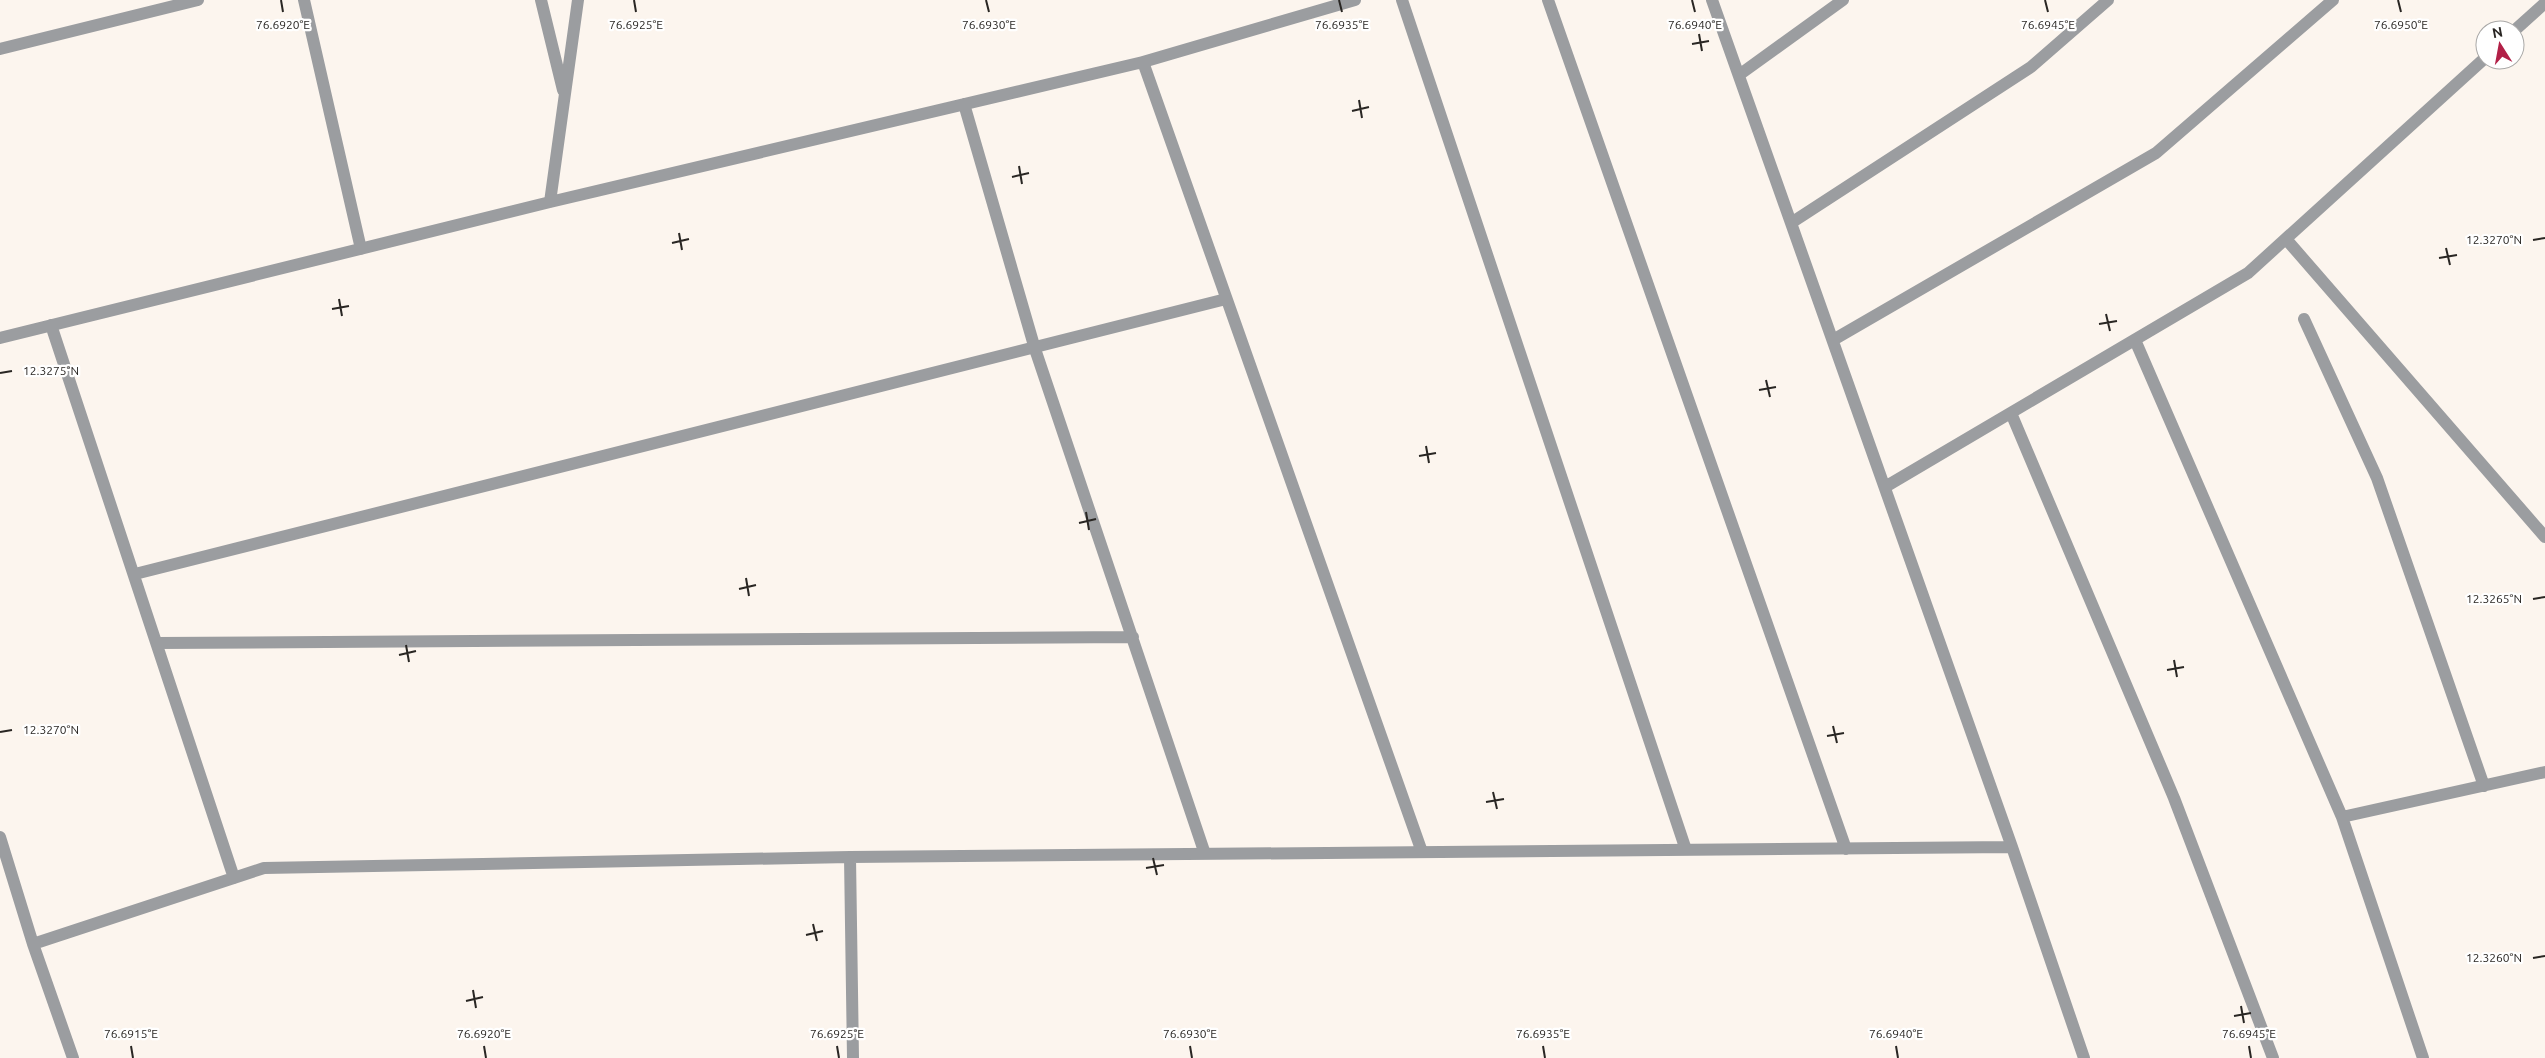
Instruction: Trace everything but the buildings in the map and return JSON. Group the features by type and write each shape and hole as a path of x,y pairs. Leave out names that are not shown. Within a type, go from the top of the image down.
{"street":[{"path":"0,49 198,0"},
{"path":"304,0 361,249"},
{"path":"541,0 565,96"},
{"path":"550,202 578,0"},
{"path":"0,338 550,202 1143,62 1355,0"},
{"path":"1402,0 1686,850"},
{"path":"1548,0 1846,849"},
{"path":"1712,0 2012,847 2084,1058"},
{"path":"1739,75 1843,0"},
{"path":"1791,223 2032,67 2108,0"},
{"path":"1833,340 2156,153 2333,0"},
{"path":"2525,21 2545,3"},
{"path":"1143,62 1422,852"},
{"path":"1885,487 2248,273 2475,67"},
{"path":"964,104 1034,349 1205,854"},
{"path":"2286,239 2545,537"},
{"path":"135,574 1034,349 1226,299"},
{"path":"2304,319 2377,478 2484,786"},
{"path":"52,325 234,878"},
{"path":"2135,340 2342,817 2422,1058"},
{"path":"2011,413 2174,798 2273,1058"},
{"path":"157,643 1133,637"},
{"path":"2342,817 2545,772"},
{"path":"0,837 33,944 73,1058"},
{"path":"33,944 264,868 850,857 2012,847"},
{"path":"850,857 854,1058"}]}
